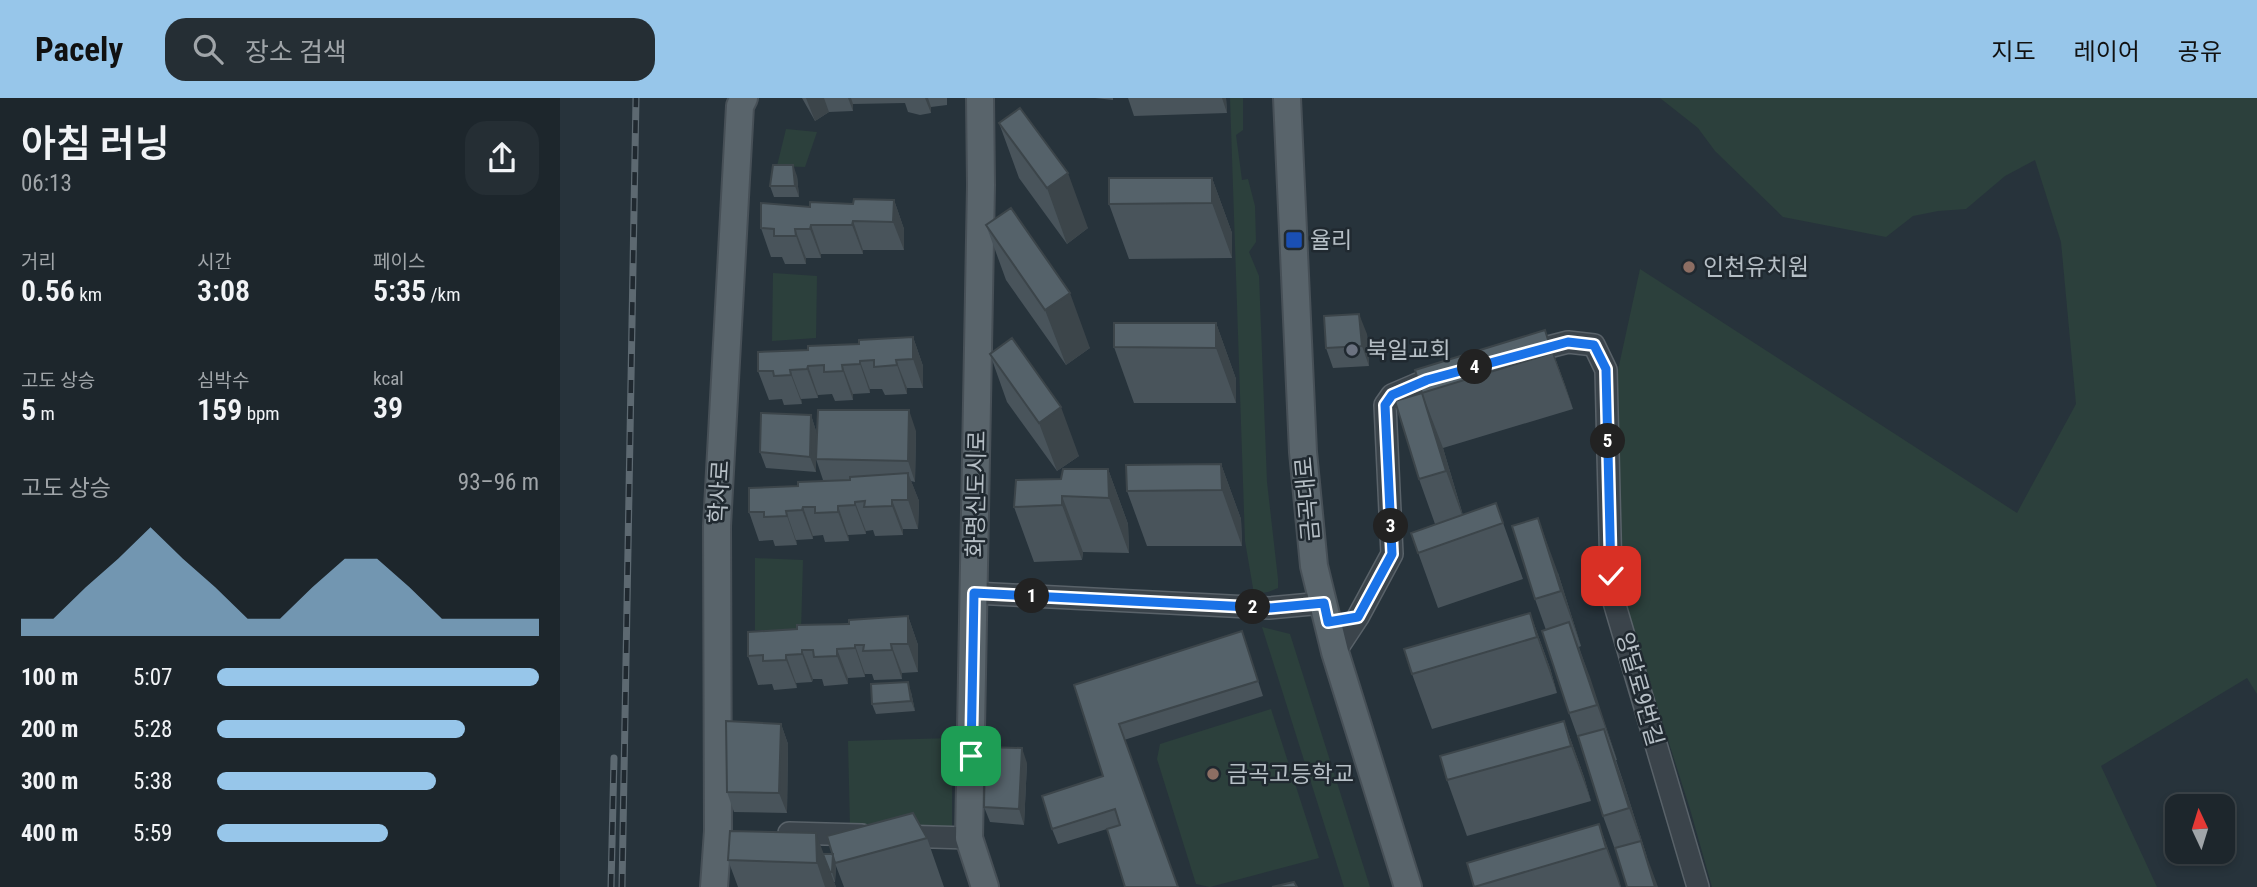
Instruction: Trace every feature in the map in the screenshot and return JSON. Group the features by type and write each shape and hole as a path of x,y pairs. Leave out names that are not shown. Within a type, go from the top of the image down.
{"main road":[{"name":"학사로","path":"714,887 725,831 716,526 740,106 744,98"},
{"name":"화명신도시로","path":"980,98 981,185 969,838 985,887"},
{"name":"금곡대로","path":"1287,98 1303,453 1314,566 1335,652 1408,887"}],"street":[{"name":"양달로9번길","path":"1504,359 1568,342 1581,343 1594,345 1606,369 1611,576 1614,602 1698,887"},
{"path":"1335,652 1358,617 1392,554 1385,405 1392,395 1427,380 1465,370"},
{"path":"974,593 1269,608 1358,617"},
{"path":"774,832 969,838"}],"green space":[{"path":"1230,98 1243,98 1243,130 1236,135 1242,180 1248,179 1255,206 1256,242 1249,252 1259,276 1267,482 1278,579 1278,588 1254,594 1245,541"},
{"path":"1660,98 2257,98 2257,694 2247,678 2101,766 2157,887 1712,887 1621,592 1615,384 1640,269 2017,513 2076,404 2061,242 2035,160 2005,176 1966,209 1913,216 1886,237 1783,217 1715,151 1698,128"},
{"path":"786,129 817,132 805,167 777,166"},
{"path":"773,273 817,276 816,338 772,341"},
{"path":"755,558 803,560 801,631 755,630"},
{"path":"1262,627 1290,634 1370,887 1344,887"},
{"path":"1271,709 1319,858 1210,887 1196,884 1157,759 1160,744"},
{"path":"952,738 952,828 850,827 848,741"}],"building":[{"path":"1020,108 1068,173 1047,188 999,123"},
{"path":"773,165 793,165 795,186 770,186"},
{"path":"1109,178 1212,178 1212,203 1109,204"},
{"path":"854,199 894,200 893,222 853,221 852,225 811,225 810,229 795,229 796,236 774,236 774,229 761,228 761,203 810,207 810,202 853,204"},
{"path":"1011,208 1070,293 1045,310 986,225"},
{"path":"1359,314 1362,346 1326,348 1324,316"},
{"path":"1114,323 1216,323 1216,348 1114,347"},
{"path":"1545,330 1552,353 1422,393 1415,370"},
{"path":"913,337 913,359 896,360 897,365 874,367 874,360 842,365 843,371 824,372 824,365 790,370 791,375 774,376 773,371 758,371 758,352 808,350 808,346 859,344 859,340"},
{"path":"1012,338 1061,407 1039,423 990,354"},
{"path":"1422,393 1446,471 1419,479 1395,401"},
{"path":"818,410 909,410 908,461 816,459"},
{"path":"761,413 811,415 810,457 760,452"},
{"path":"1221,464 1222,490 1127,491 1126,465"},
{"path":"1063,469 1108,469 1109,498 1062,496 1062,505 1014,507 1016,480 1061,479"},
{"path":"908,473 908,500 892,500 892,506 864,507 865,501 855,502 855,505 838,506 838,512 815,513 815,507 803,507 802,510 786,511 787,516 764,517 764,512 749,512 749,488 798,486 798,482 850,480 850,477"},
{"path":"1496,503 1503,523 1418,553 1411,533"},
{"path":"1538,518 1561,591 1535,599 1512,526"},
{"path":"1530,613 1537,637 1412,674 1404,649"},
{"path":"908,616 908,644 891,644 892,650 863,651 864,645 855,645 855,648 837,649 837,656 814,657 813,650 802,650 802,654 786,655 786,660 763,661 763,655 748,656 748,632"},
{"path":"1569,622 1597,705 1569,713 1542,631"},
{"name":"금곡고등학교","path":"1242,631 1258,681 1119,724 1178,887 1125,887 1107,829 1120,825 1115,809 1052,829 1042,796 1103,776 1074,685"},
{"path":"908,682 911,701 872,704 871,684"},
{"path":"726,721 781,724 779,793 727,792"},
{"path":"1564,721 1571,746 1447,780 1440,756"},
{"path":"1604,729 1629,808 1603,816 1578,736"},
{"path":"985,747 1022,748 1019,809 984,807"},
{"path":"913,813 927,838 835,863 827,836"},
{"path":"1599,824 1606,848 1474,887 1467,863"},
{"path":"730,831 816,833 817,863 728,860"},
{"path":"1641,841 1655,887 1627,887 1615,848"},
{"path":"823,854 833,854 832,872 830,872"},
{"path":"1294,882 1297,887 1272,887"}],"railway":[{"path":"622,887 636,98"},
{"path":"611,887 614,758"}],"place":[{"name":"율리","path":"1294,240"},
{"name":"인천유치원","path":"1689,267"},
{"name":"북일교회","path":"1352,350"},
{"name":"금곡고등학교","path":"1213,774"}],"route":[{"path":"971,756 974,593 1269,608 1324,603 1328,622 1358,617 1392,554 1385,405 1392,395 1427,380 1568,342 1594,345 1606,369 1611,576"}]}
